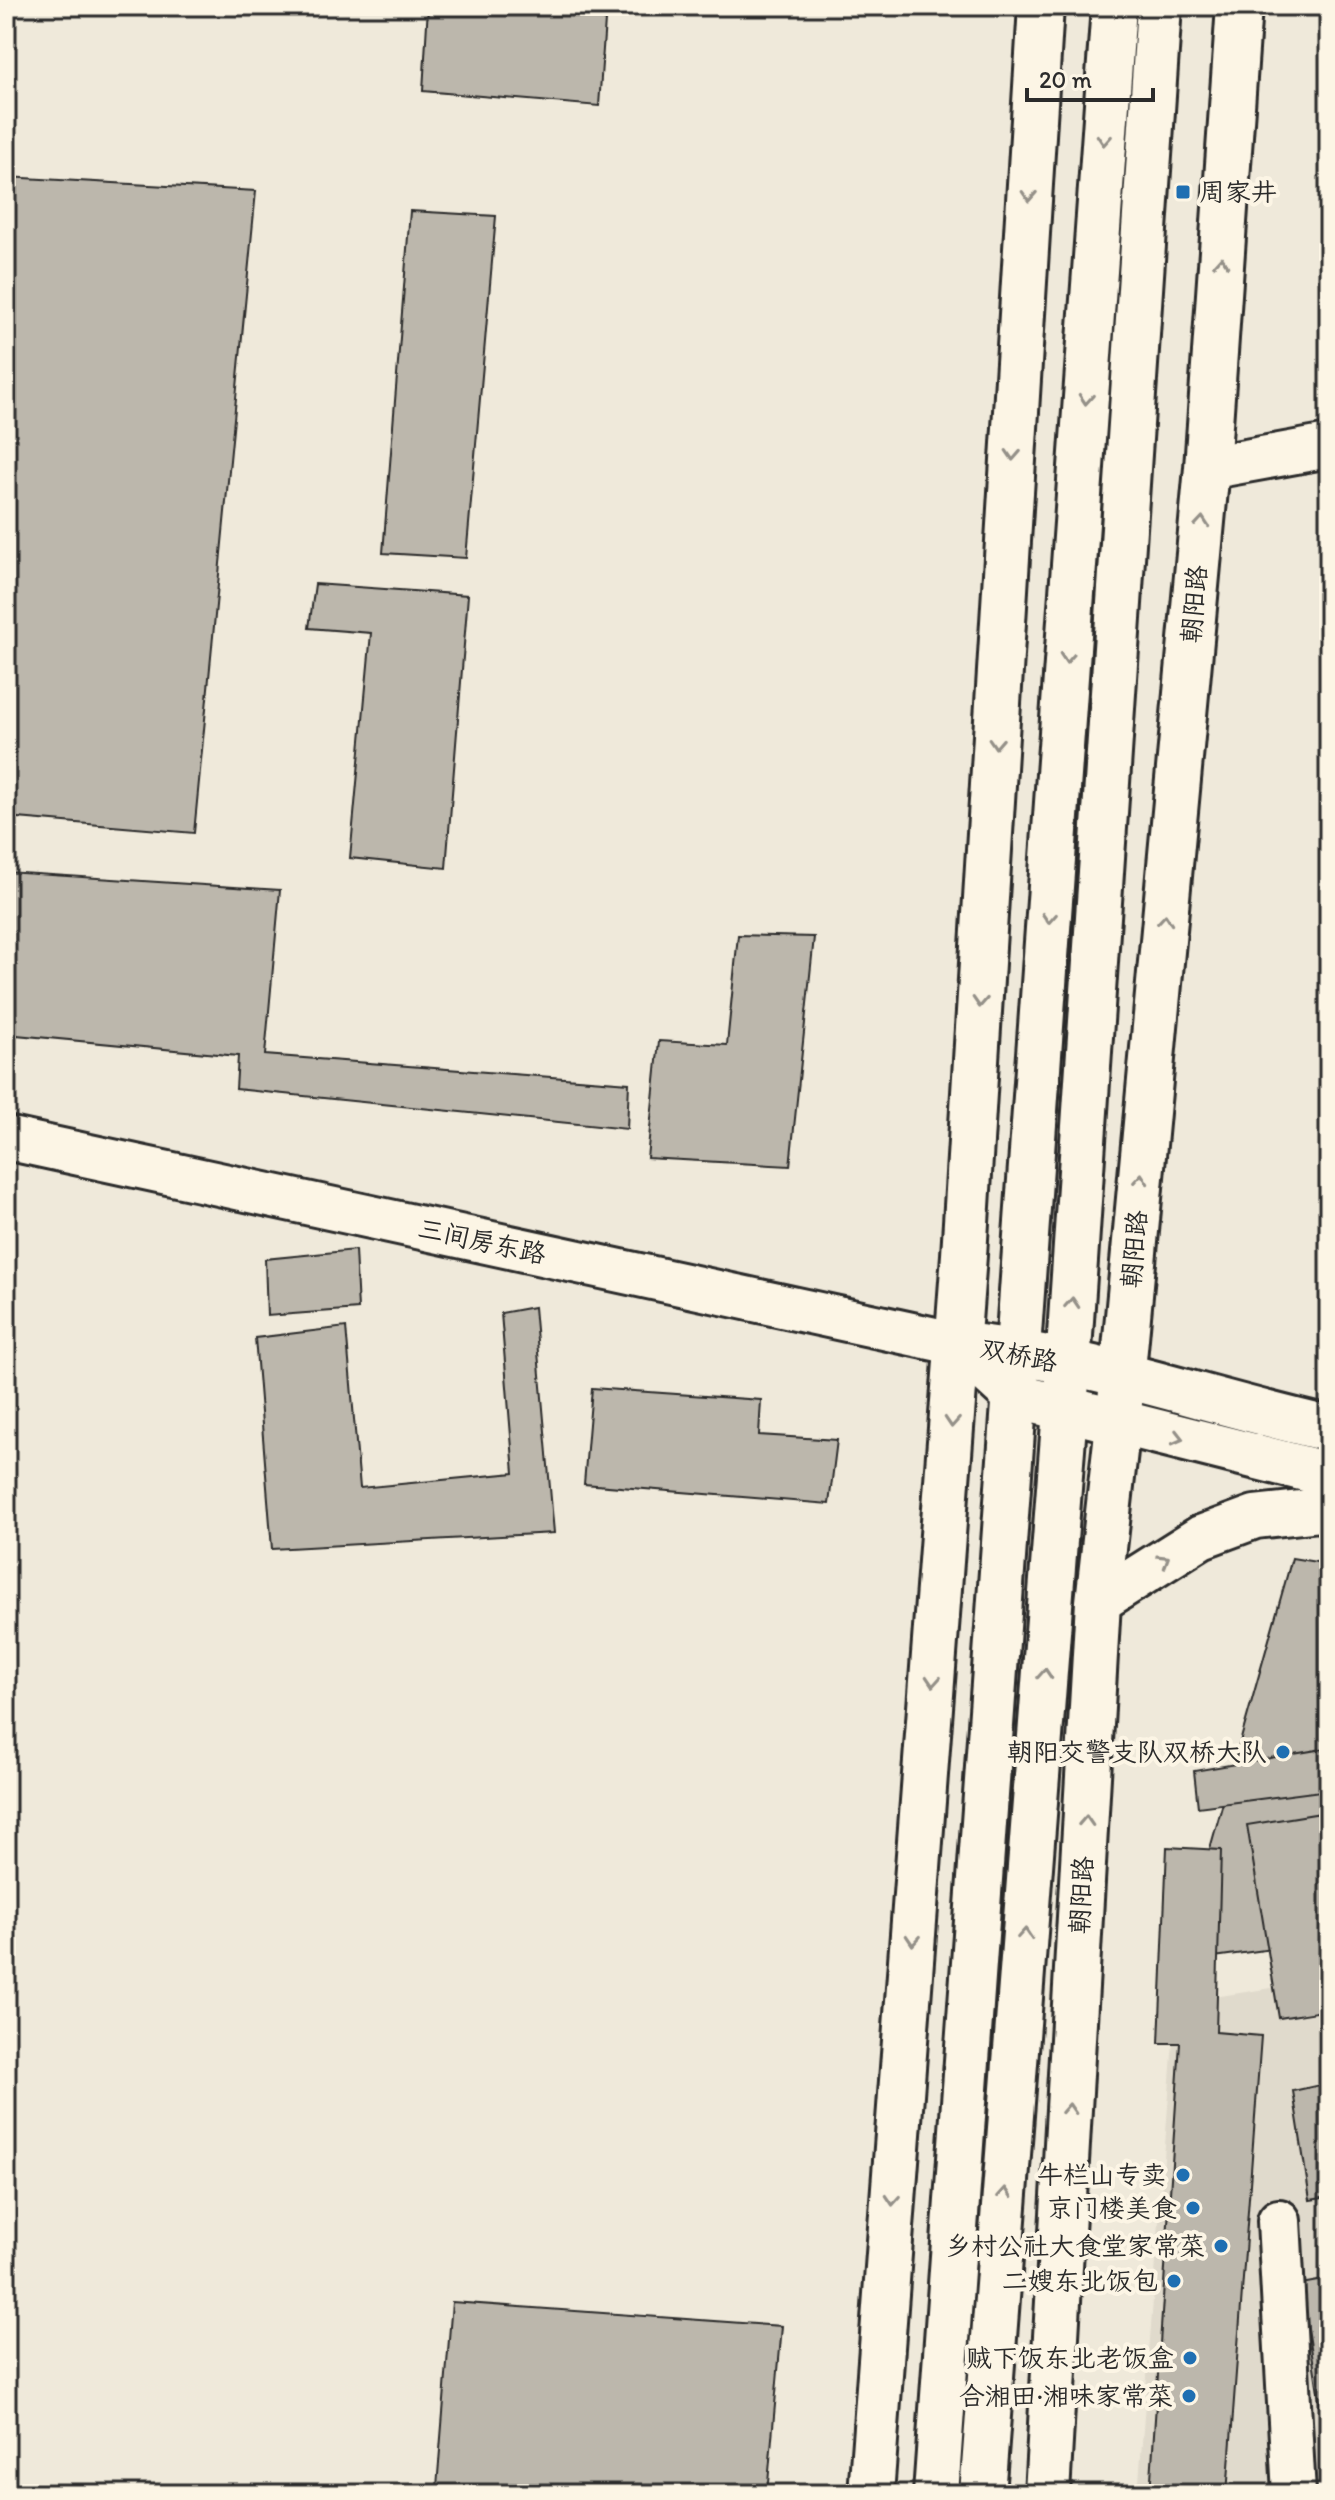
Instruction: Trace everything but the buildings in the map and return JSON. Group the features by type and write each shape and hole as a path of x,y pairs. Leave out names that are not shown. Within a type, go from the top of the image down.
{"main road":[{"path":"871,2494 958,1344 1041,6"},
{"path":"936,2494 1114,6"},
{"name":"朝阳路","path":"982,2494 1065,1410 1159,6"},
{"name":"朝阳路","path":"1047,2494 1098,1602 1123,1375 1207,468 1239,6"},
{"name":"双桥路","path":"958,1344 1018,1352 1123,1375 1226,1406 1329,1429"},
{"name":"双桥路","path":"958,1344 1015,1396 1329,1475"}],"street":[{"path":"1207,468 1329,446"},
{"name":"三间房东路","path":"6,1138 958,1344"},
{"path":"1098,1602 1201,1537 1255,1517 1329,1509"},
{"path":"1279,2221 1294,2494"}],"shaded area":[{"path":"1329,1979 1329,2494 1138,2494 1176,2003"}],"place":[{"name":"周家井","path":"1183,192"},
{"name":"朝阳交警支队双桥大队","path":"1283,1752"},
{"name":"牛栏山专卖","path":"1183,2175"},
{"name":"京门楼美食","path":"1193,2208"},
{"name":"乡村公社大食堂家常菜","path":"1221,2246"},
{"name":"二嫂东北饭包","path":"1174,2281"},
{"name":"贼下饭东北老饭盒","path":"1190,2358"},
{"name":"合湘田·湘味家常菜","path":"1189,2396"}]}
